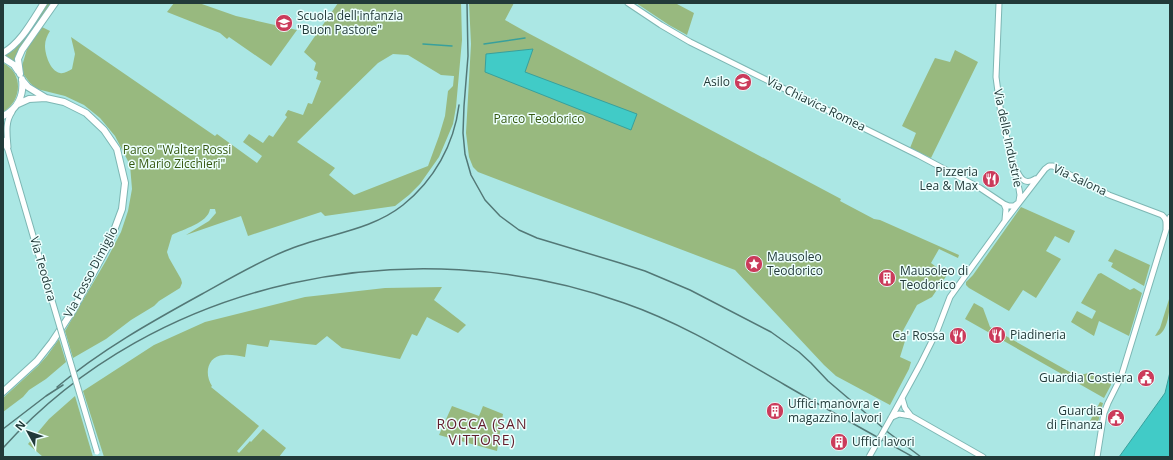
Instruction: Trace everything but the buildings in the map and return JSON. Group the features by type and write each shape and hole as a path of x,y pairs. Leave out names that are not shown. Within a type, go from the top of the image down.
{"main road":[{"path":"3,53 18,42 44,3"},
{"path":"15,107 21,97 23,88 18,59 22,50 55,3"},
{"name":"Via Fosso Dimiglio","path":"3,58 14,65 28,86 46,98"},
{"name":"Via Fosso Dimiglio","path":"3,116 29,99 46,98 64,102 86,113 104,130 117,149 125,183 122,209 109,244 72,312 37,361 3,392"}],"street":[{"name":"Via Chiavica Romea","path":"628,3 690,42 924,158 991,194 1004,204"},
{"name":"Via delle Industrie","path":"999,3 996,77 1001,114 1015,168 1020,195 1018,203 1014,206 1004,204"},
{"name":"Via Teodora","path":"8,150 7,126 9,117 15,107"},
{"name":"Via Teodora","path":"3,140 8,150 98,454"},
{"name":"Via Salona","path":"1005,221 1038,178 1049,166 1053,166 1109,195 1162,215 1165,217 1166,229"},
{"path":"1015,168 1020,177 1025,181 1030,182 1038,178"},
{"name":"Via delle Industrie","path":"1004,204 1006,209 1005,221"},
{"path":"1096,457 1104,414 1121,377 1170,217"},
{"path":"869,457 934,338 950,297 1005,221"},
{"path":"902,398 905,408 911,416"},
{"path":"891,418 899,414 911,416 983,457"}],"green space":[{"path":"47,3 51,3 19,49 14,62 5,55 14,50"},
{"path":"174,3 199,3 236,16 297,30 271,66 229,37 227,39 220,33 167,12"},
{"name":"Parco \"Walter Rossi e Mario Zicchieri\"","path":"338,3 461,3 462,40 453,124 439,157 420,184 395,206 325,216 321,212 248,236 241,216 186,235 209,221 216,213 215,209 210,209 205,218 200,222 172,235 167,252 181,279 182,283 180,288 131,320 106,339 73,358 65,331 121,232 128,211 132,189 130,165 115,136 100,118 84,105 65,96 37,89 24,75 22,66 27,49 42,27 50,31 47,36 45,49 47,58 56,72 63,73 72,69 75,54 71,37 215,136 217,134 257,163 262,156 243,142 249,134 263,143 269,135 273,137 287,117 285,115 288,110 303,115 308,103 312,104 321,81 316,79 318,72 314,70 316,63 304,52","holes":["393,54 408,55 441,75 454,76 453,86 448,91 445,116 428,166 354,195 329,175 335,168 297,142 378,63"]},
{"name":"Parco Teodorico","path":"469,3 514,3 505,20 841,199 840,201 874,219 880,220 959,255 958,258 939,249 931,263 947,275 932,297 917,305 899,338 905,341 900,357 911,362 909,369 890,405 836,376 735,270 478,172 473,167 469,157 466,133 471,44"},
{"path":"636,3 677,3 694,13 687,35 669,25"},
{"path":"955,50 978,62 931,158 910,148 916,133 902,126 935,58 950,62"},
{"path":"3,63 15,73 18,87 14,101 3,112"},
{"path":"1021,207 1075,231 1069,243 1055,236 1046,251 1061,259 1036,298 1023,290 1009,311 969,288 966,285 966,282 973,275"},
{"path":"1115,249 1150,265 1144,286 1111,267 1113,263 1108,261"},
{"path":"1101,273 1130,290 1134,288 1142,293 1129,336 1099,321 1094,336 1071,322 1077,311 1092,319 1096,311 1081,303 1098,274"},
{"path":"442,287 434,300 466,325 458,333 427,317 417,336 412,334 400,359 342,348 327,336 316,345 270,340 268,347 247,344 245,357 234,355 218,356 211,362 208,376 212,386 211,387 259,426 237,451 239,453 263,429 286,448 279,457 104,457 83,391 154,345 205,322 305,297 385,288"},
{"path":"1170,296 1169,313 1166,326 1160,334 1155,336 1160,328"},
{"path":"974,303 983,308 990,327 1077,376 1092,372 1111,383 1104,398 965,319"},
{"path":"59,339 66,362 3,412 3,398 38,366"},
{"path":"75,396 93,457 43,457 28,444 49,419"},
{"path":"1100,402 1103,403 1097,426 1089,423"},
{"path":"452,406 479,416 483,406 503,414 497,451 439,435"}],"water":[{"path":"533,49 525,72 637,114 631,130 485,72 486,54"},
{"path":"1170,372 1170,457 1119,457 1165,393"}],"waterway":[{"path":"484,44 525,38"},
{"path":"423,44 452,46"}],"railway":[{"path":"467,3 468,56 463,133 465,154 471,175 485,200 500,216 519,230 537,238 645,271 690,290 771,332 799,352 828,381 889,433 921,457"},
{"path":"57,387 91,361 127,337 243,271 300,245 346,232 376,221 403,205 424,184 441,161 452,134 459,105"},
{"path":"3,448 65,390 135,343 211,307 291,283 375,271 459,270 543,280 624,303 645,311 707,340 913,457"},
{"path":"3,429 63,385"}],"place":[{"name":"Scuola dell'infanzia \"Buon Pastore\"","path":"284,23"},
{"name":"Asilo","path":"743,82"},
{"name":"Pizzeria Lea & Max","path":"991,179"},
{"name":"Mausoleo Teodorico","path":"754,264"},
{"name":"Mausoleo di Teodorico","path":"887,278"},
{"name":"Piadineria","path":"997,335"},
{"name":"Ca' Rossa","path":"958,336"},
{"name":"Guardia Costiera","path":"1146,378"},
{"name":"Uffici manovra e magazzino lavori","path":"775,411"},
{"name":"Guardia di Finanza","path":"1116,418"},
{"name":"Uffici lavori","path":"839,442"}],"district":[{"name":"ROCCA (SAN VITTORE)","path":"482,432"}]}
